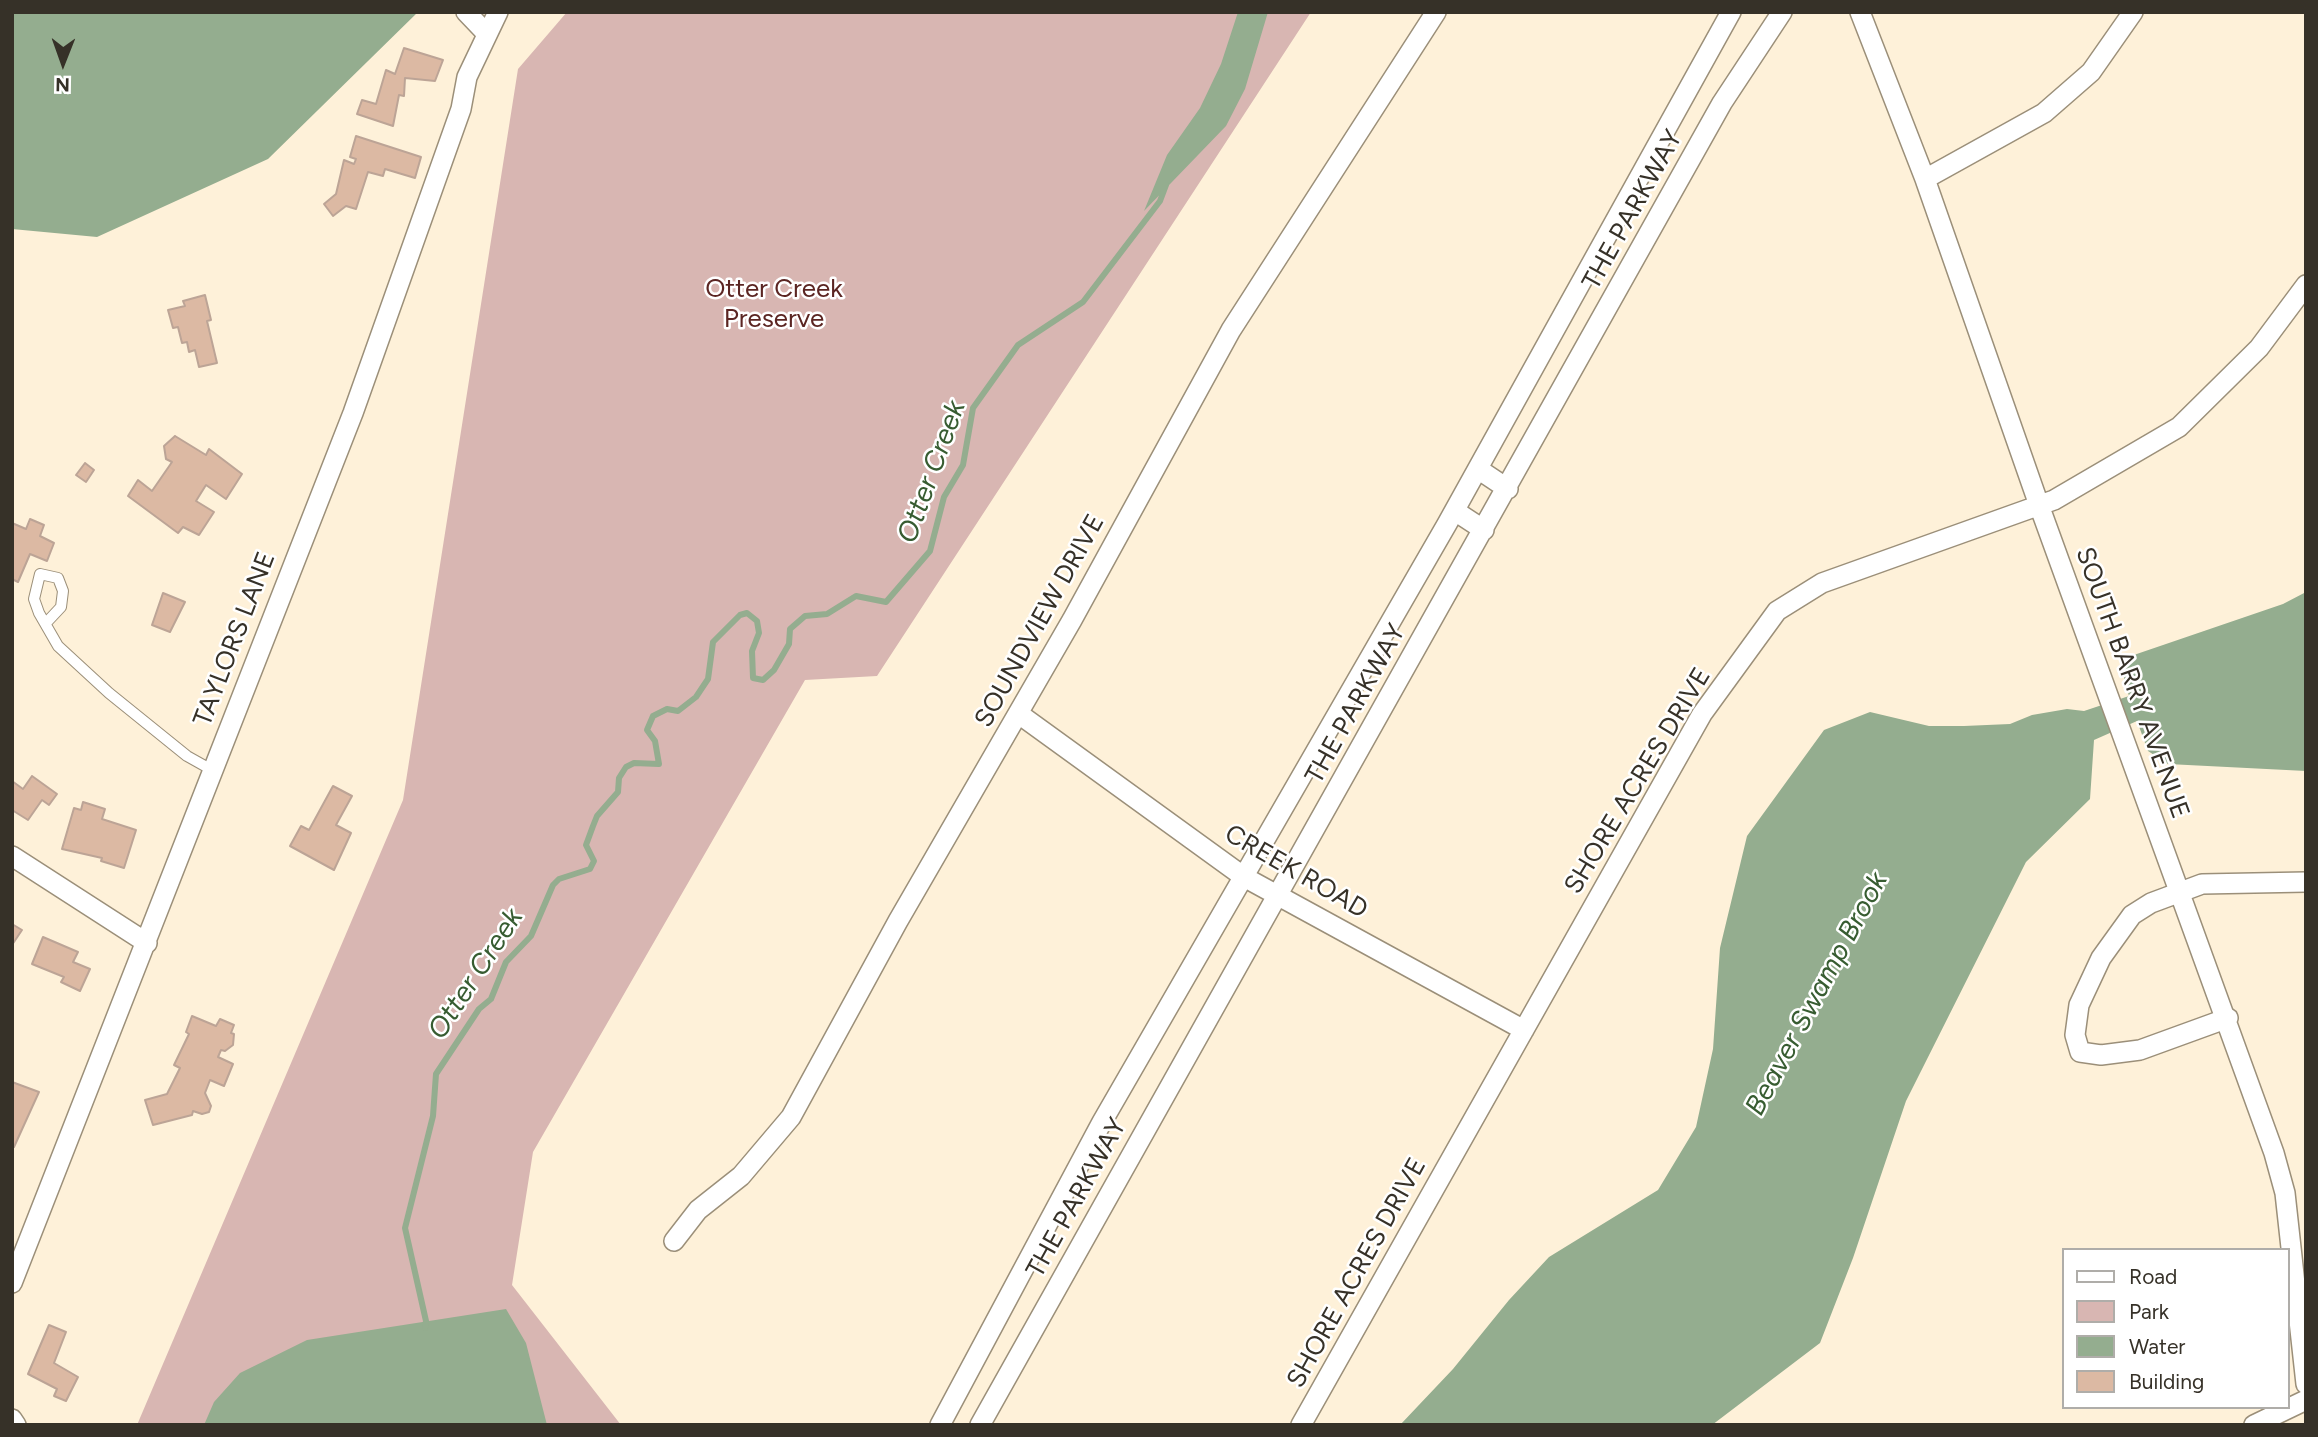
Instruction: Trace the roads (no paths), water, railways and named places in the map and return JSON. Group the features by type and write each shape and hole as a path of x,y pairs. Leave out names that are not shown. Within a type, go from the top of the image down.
{"street":[{"path":"466,12 487,34"},
{"name":"TAYLORS LANE","path":"12,1283 17,1252 147,943 353,413 461,109 467,77 498,12"},
{"name":"SOUNDVIEW DRIVE","path":"674,1241 698,1210 741,1176 791,1117 898,921 1019,714 1231,330 1436,12"},
{"name":"THE PARKWAY","path":"940,1425 1101,1122 1455,511 1731,12"},
{"name":"THE PARKWAY","path":"980,1425 1508,489 1722,103 1782,12"},
{"name":"SOUTH BARRY AVENUE","path":"1860,12 1925,179 2120,731 2228,1018 2285,1194 2306,1384"},
{"path":"1925,179 2044,113 2091,72 2133,12"},
{"name":"SHORE ACRES DRIVE","path":"1301,1425 1702,714 1777,611 1822,583 2054,500 2179,427 2259,348 2306,285"},
{"path":"1478,469 1508,489"},
{"path":"1455,511 1484,530"},
{"name":"CREEK ROAD","path":"1019,714 1244,877 1524,1030"},
{"path":"12,856 147,943"},
{"path":"2228,1018 2140,1050 2101,1055 2080,1052 2075,1035 2079,1005 2101,958 2132,915 2151,904 2202,884 2306,882"},
{"path":"2290,1408 2306,1401"},
{"path":"2254,1425 2289,1409"},
{"path":"12,1419 16,1425"}],"lane":[{"path":"46,624 61,607 63,591 58,578 40,574 34,599 46,624 58,646 82,670 187,756 212,770"}],"water":[{"path":"12,12 418,12 268,159 97,237 12,229"},
{"path":"1238,12 1268,12 1245,89 1226,126 1144,211 1167,155 1200,108 1221,64"},
{"name":"Beaver Swamp Brook","path":"2306,592 2306,771 2168,764 2148,751 2137,721 2094,740 2090,799 2026,862 1906,1101 1853,1258 1820,1343 1712,1425 1400,1425 1453,1369 1509,1300 1549,1257 1658,1190 1696,1127 1713,1049 1720,948 1747,836 1824,730 1870,712 1929,726 1964,726 2010,724 2032,715 2067,709 2084,711 2129,696 2124,679 2125,658 2283,604"},
{"path":"506,1309 526,1343 547,1425 204,1425 214,1402 240,1373 307,1340"}],"waterway":[{"name":"Otter Creek","path":"425,1328 426,1321 405,1228 433,1116 436,1074 479,1009 491,999 506,962 531,936 553,885 559,879 590,869 594,861 586,845 597,816 618,792 619,778 626,767 634,763 659,764 655,741 647,730 653,716 667,709 678,711 696,697 708,679 713,642 740,615 747,613 757,621 759,633 752,651 753,678 763,680 774,670 789,644 790,629 805,616 827,614 856,596 886,602 930,551 944,497 963,465 973,408 1018,345 1083,302 1160,201 1166,185"}],"park label":[{"name":"Otter Creek Preserve","path":"774,304"}]}
